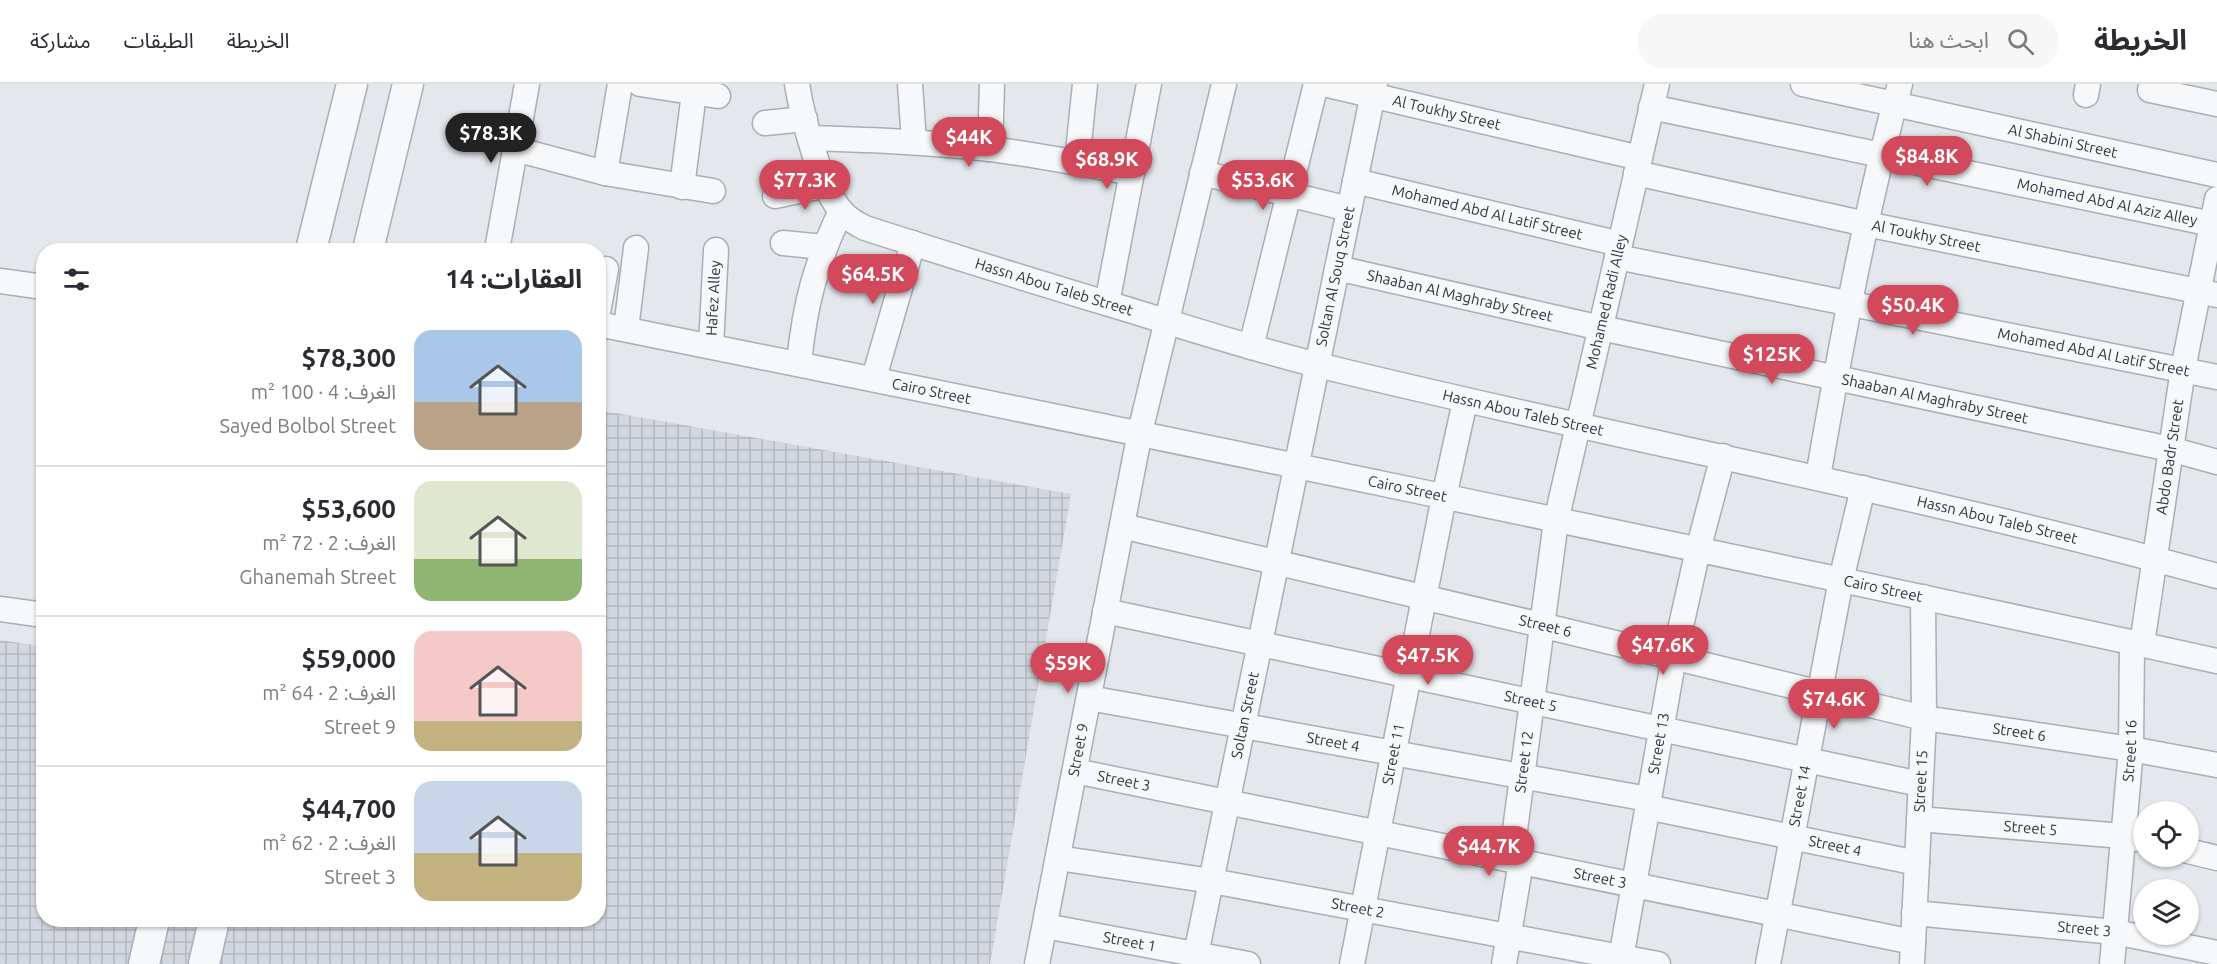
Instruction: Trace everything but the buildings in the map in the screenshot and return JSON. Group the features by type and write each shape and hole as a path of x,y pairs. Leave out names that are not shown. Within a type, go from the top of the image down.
{"street":[{"path":"312,243 352,84"},
{"path":"370,243 408,84"},
{"path":"497,243 527,84"},
{"path":"605,173 620,84"},
{"path":"640,84 718,96"},
{"path":"797,84 807,129 826,185 841,211 824,247 809,294 799,363"},
{"path":"910,84 914,142"},
{"path":"990,149 992,84"},
{"path":"1077,162 1085,84"},
{"path":"1107,303 1149,84"},
{"name":"Street 9","path":"1037,964 1140,432 1224,84"},
{"path":"1251,347 1316,84"},
{"name":"Al Toukhy Street","path":"1324,84 1374,90 1638,165 1866,224 2208,293"},
{"name":"Al Shabini Street","path":"1803,84 1898,94 2217,175"},
{"name":"Soltan Al Souq Street","path":"1296,467 1374,90"},
{"path":"2150,90 2217,104"},
{"path":"682,187 694,93"},
{"path":"1818,477 1835,377 1866,224 1898,94"},
{"name":"Mohamed Radi Alley","path":"1556,521 1654,95"},
{"name":"Mohamed Abd Al Aziz Alley","path":"1654,95 1882,156 2215,210"},
{"path":"765,123 990,149 1132,173"},
{"path":"515,149 605,173 713,191"},
{"path":"1202,173 1349,209"},
{"name":"Mohamed Abd Al Latif Street","path":"1355,181 1618,250 1850,303 2217,377"},
{"path":"775,196 826,185"},
{"name":"Abdo Badr Street","path":"2137,644 2154,558 2183,369 2208,293 2215,210"},
{"name":"Hassn Abou Taleb Street","path":"841,211 852,221 865,228 1167,322 1317,365 1465,401 1818,477 2154,558 2217,576"},
{"path":"783,243 824,247"},
{"path":"874,378 913,243"},
{"path":"626,329 636,248"},
{"name":"Hafez Alley","path":"711,346 716,250"},
{"name":"Shaaban Al Maghraby Street","path":"1337,268 1600,328 2170,449 2217,462"},
{"path":"0,281 36,286"},
{"name":"Cairo Street","path":"606,325 1140,432 2217,661"},
{"name":"Street 11","path":"1352,964 1465,401"},
{"name":"Street 13","path":"1620,961 1674,657 1698,550 1723,456"},
{"name":"Soltan Street","path":"1196,959 1296,467"},
{"name":"Street 14","path":"1768,964 1841,580 1863,488"},
{"name":"Street 12","path":"1504,964 1509,936 1522,776 1556,521"},
{"name":"Street 6","path":"1122,526 1924,718 2132,749 2217,765"},
{"name":"Street 15","path":"1912,953 1924,718 1923,597"},
{"path":"0,609 36,614"},
{"name":"Street 5","path":"1105,611 1920,784"},
{"name":"Street 16","path":"2112,964 2115,932 2133,838 2132,749 2137,644"},
{"name":"Street 4","path":"1089,698 1522,776 1917,863"},
{"name":"Street 3","path":"1075,771 1777,914 1912,953"},
{"name":"Street 5","path":"1919,819 2133,838"},
{"path":"2199,854 2217,858"},
{"name":"Street 2","path":"1058,858 1212,880 1509,936 1620,961 1658,964"},
{"name":"Street 3","path":"1914,913 2115,932 2217,953"},
{"name":"Street 1","path":"1044,926 1196,959 1248,964"},
{"path":"144,964 152,927"},
{"path":"204,964 212,927"}],"shaded area":[{"path":"606,411 1071,494 990,964 0,964 0,640 36,645 36,927 606,927"}]}
